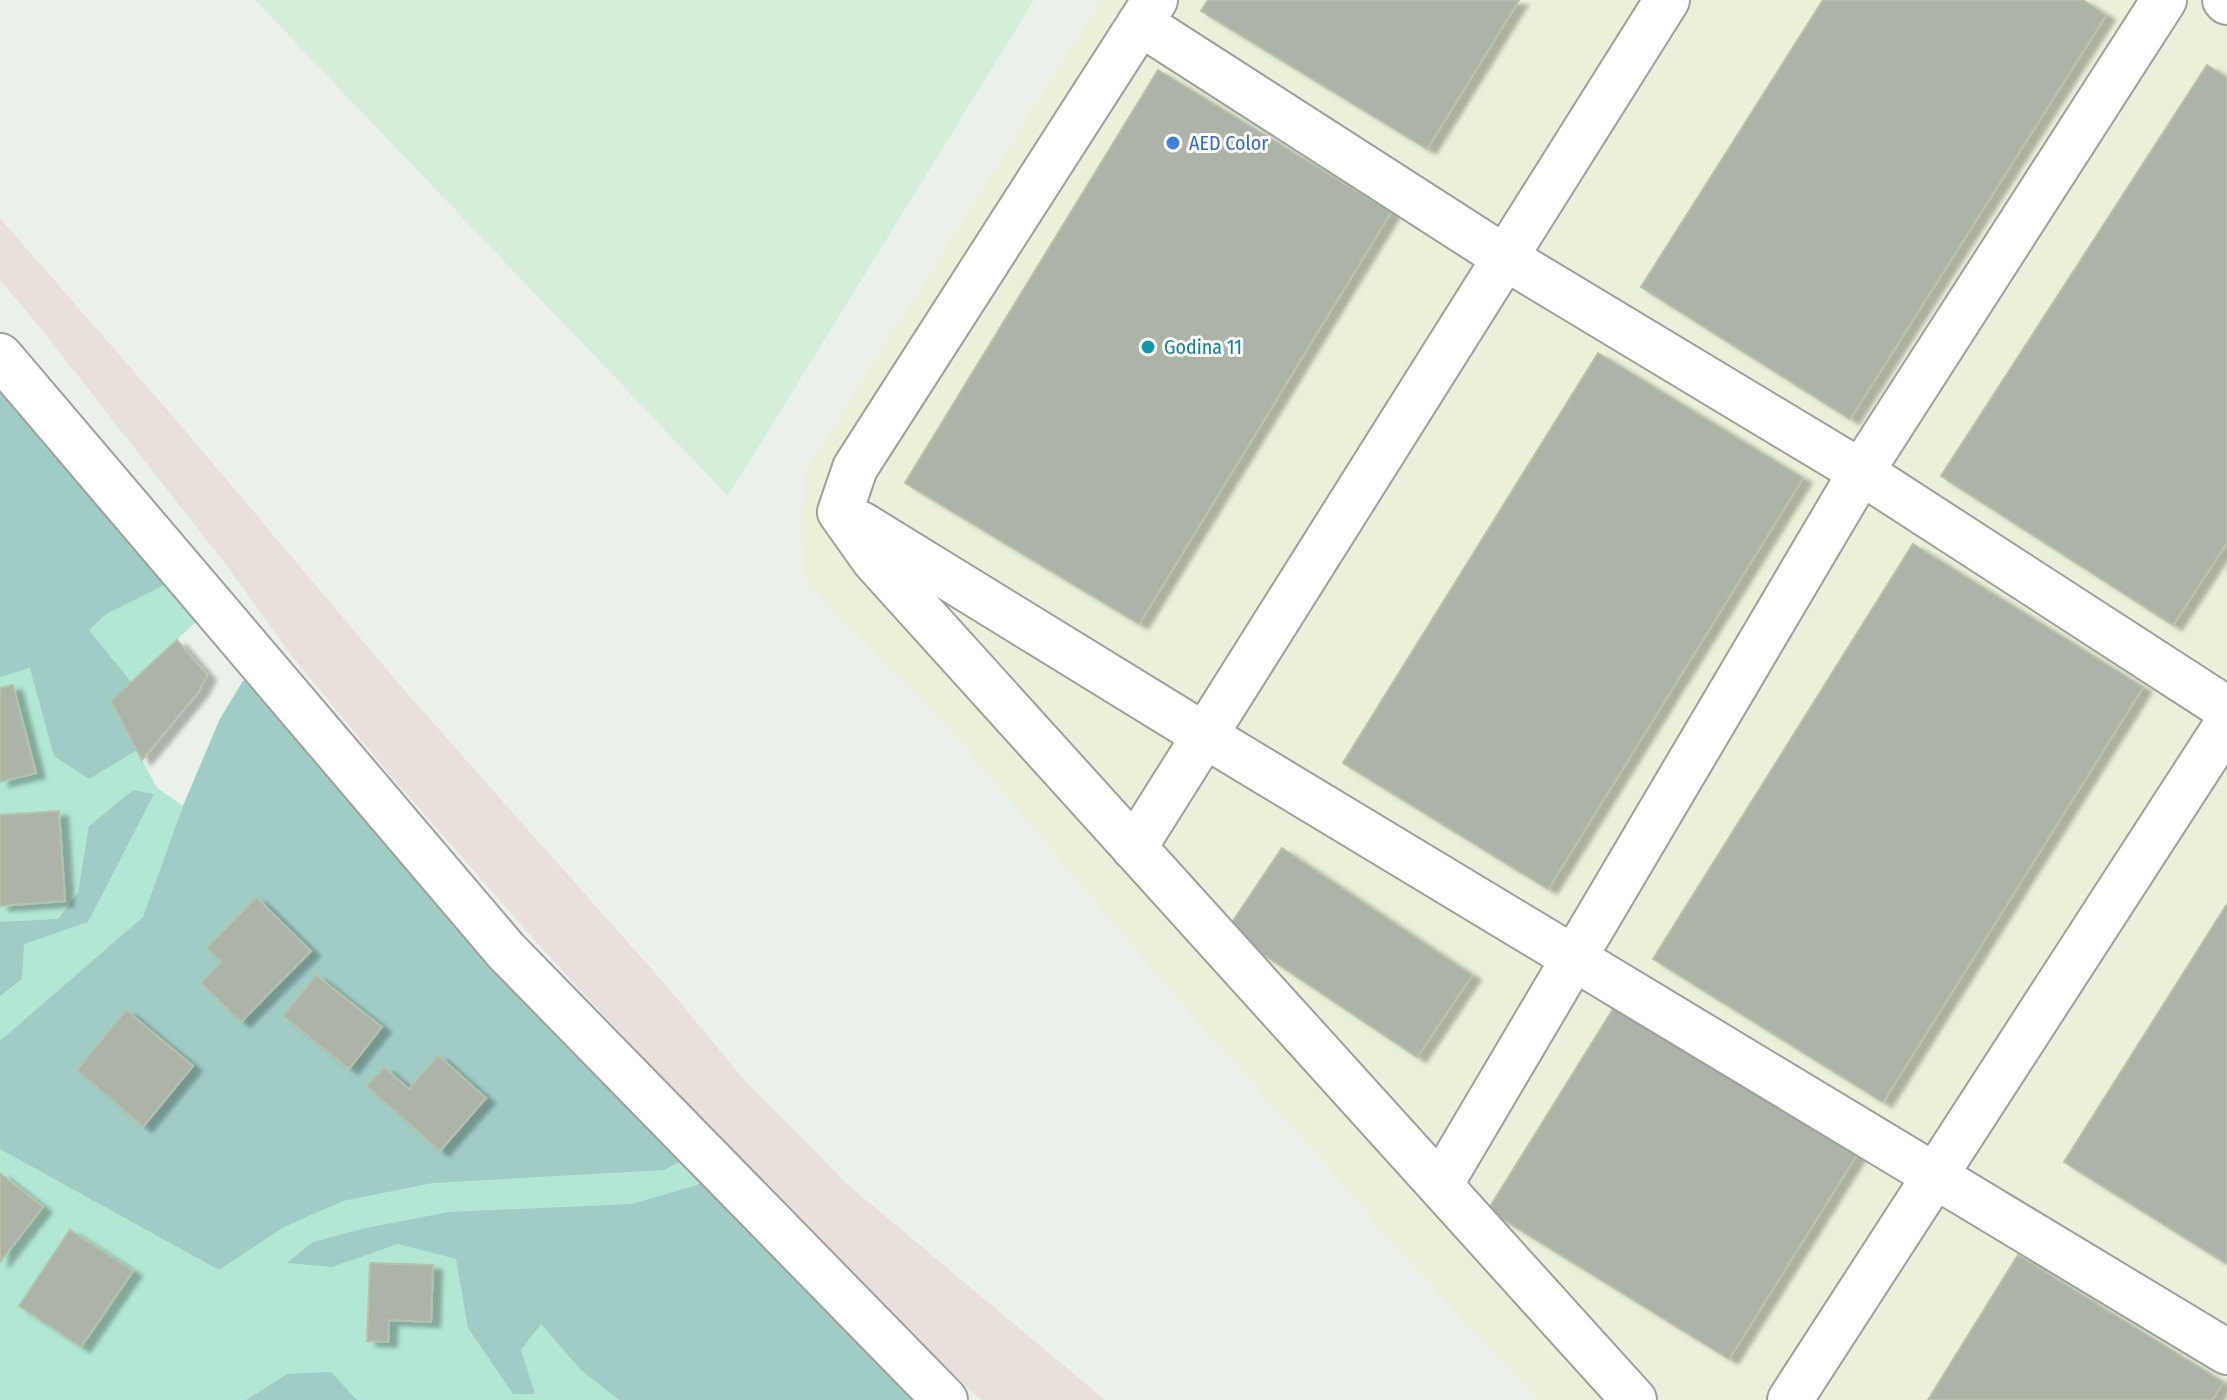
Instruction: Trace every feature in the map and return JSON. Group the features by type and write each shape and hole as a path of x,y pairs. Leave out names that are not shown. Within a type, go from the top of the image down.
{"lane":[{"path":"1134,848 1667,0"},
{"path":"1440,1185 1861,472 2164,0"},
{"path":"840,512 855,468 1148,11 1504,257 1861,472 2227,709"},
{"path":"0,356 506,951 945,1400"},
{"path":"840,512 2227,1352"},
{"path":"840,512 874,560 1634,1400"},
{"path":"1790,1400 2227,724"}],"shaded area":[{"path":"255,0 1034,0 728,496"},
{"path":"1101,0 2227,0 2227,1400 1538,1400 1390,1242 1345,1186 1178,1000 944,723 803,578 805,472"},
{"path":"0,218 405,691 663,982 745,1081 849,1186 1105,1400 981,1400 909,1332 672,1088 547,954 390,775 291,655 227,566 0,280"},
{"path":"0,343 174,580 106,614 89,630 131,682 137,750 89,779 54,756 30,668 0,677"},
{"path":"259,677 687,1158 664,1170 433,1183 343,1201 284,1227 219,1270 0,1149 0,1041 143,917 183,806 220,719 243,681"},
{"path":"133,790 154,794 88,922 24,944 22,979 0,996 0,922 58,919 78,893 89,826"},
{"path":"705,1178 915,1400 619,1400 581,1370 541,1324 521,1350 535,1394 513,1394 468,1328 456,1259 398,1244 332,1267 287,1263 313,1242 366,1228 449,1212 632,1204 697,1185"},
{"path":"331,1372 357,1400 246,1400 287,1374"}],"green space":[{"path":"0,343 200,618 111,701 157,788 183,806 220,719 243,681 915,1400 0,1400"}],"building":[{"path":"1208,0 1519,0 1427,149 1201,11"},
{"path":"1823,0 2083,0 2106,15 1850,419 1641,287"},
{"path":"2207,65 2227,78 2227,542 2173,625 1941,476"},
{"name":"Godina 11","path":"1158,70 1391,212 1139,624 905,483"},
{"path":"1598,353 1803,478 1548,889 1343,763"},
{"path":"1913,544 2143,687 1883,1102 1653,959"},
{"path":"177,640 207,675 199,691 142,760 111,701"},
{"path":"13,685 36,773 0,782 0,688"},
{"path":"59,811 65,901 0,906 0,815"},
{"path":"1282,848 1472,975 1417,1057 1227,930"},
{"path":"256,897 311,951 241,1022 201,983 221,962 207,948"},
{"path":"2227,904 2227,1264 2064,1162"},
{"path":"316,975 382,1027 349,1069 283,1016"},
{"path":"1618,1001 1859,1151 1729,1359 1488,1210"},
{"path":"126,1010 193,1066 143,1127 77,1070"},
{"path":"438,1055 486,1098 440,1151 366,1086 384,1067 409,1089"},
{"path":"0,1173 43,1207 0,1262"},
{"path":"70,1230 133,1271 81,1347 19,1306"},
{"path":"2018,1255 2223,1382 2212,1400 1928,1400"},
{"path":"370,1263 433,1265 431,1322 389,1320 388,1342 367,1341"}],"place":[{"name":"AED Color","path":"1173,143"},
{"name":"Godina 11","path":"1148,347"}]}
